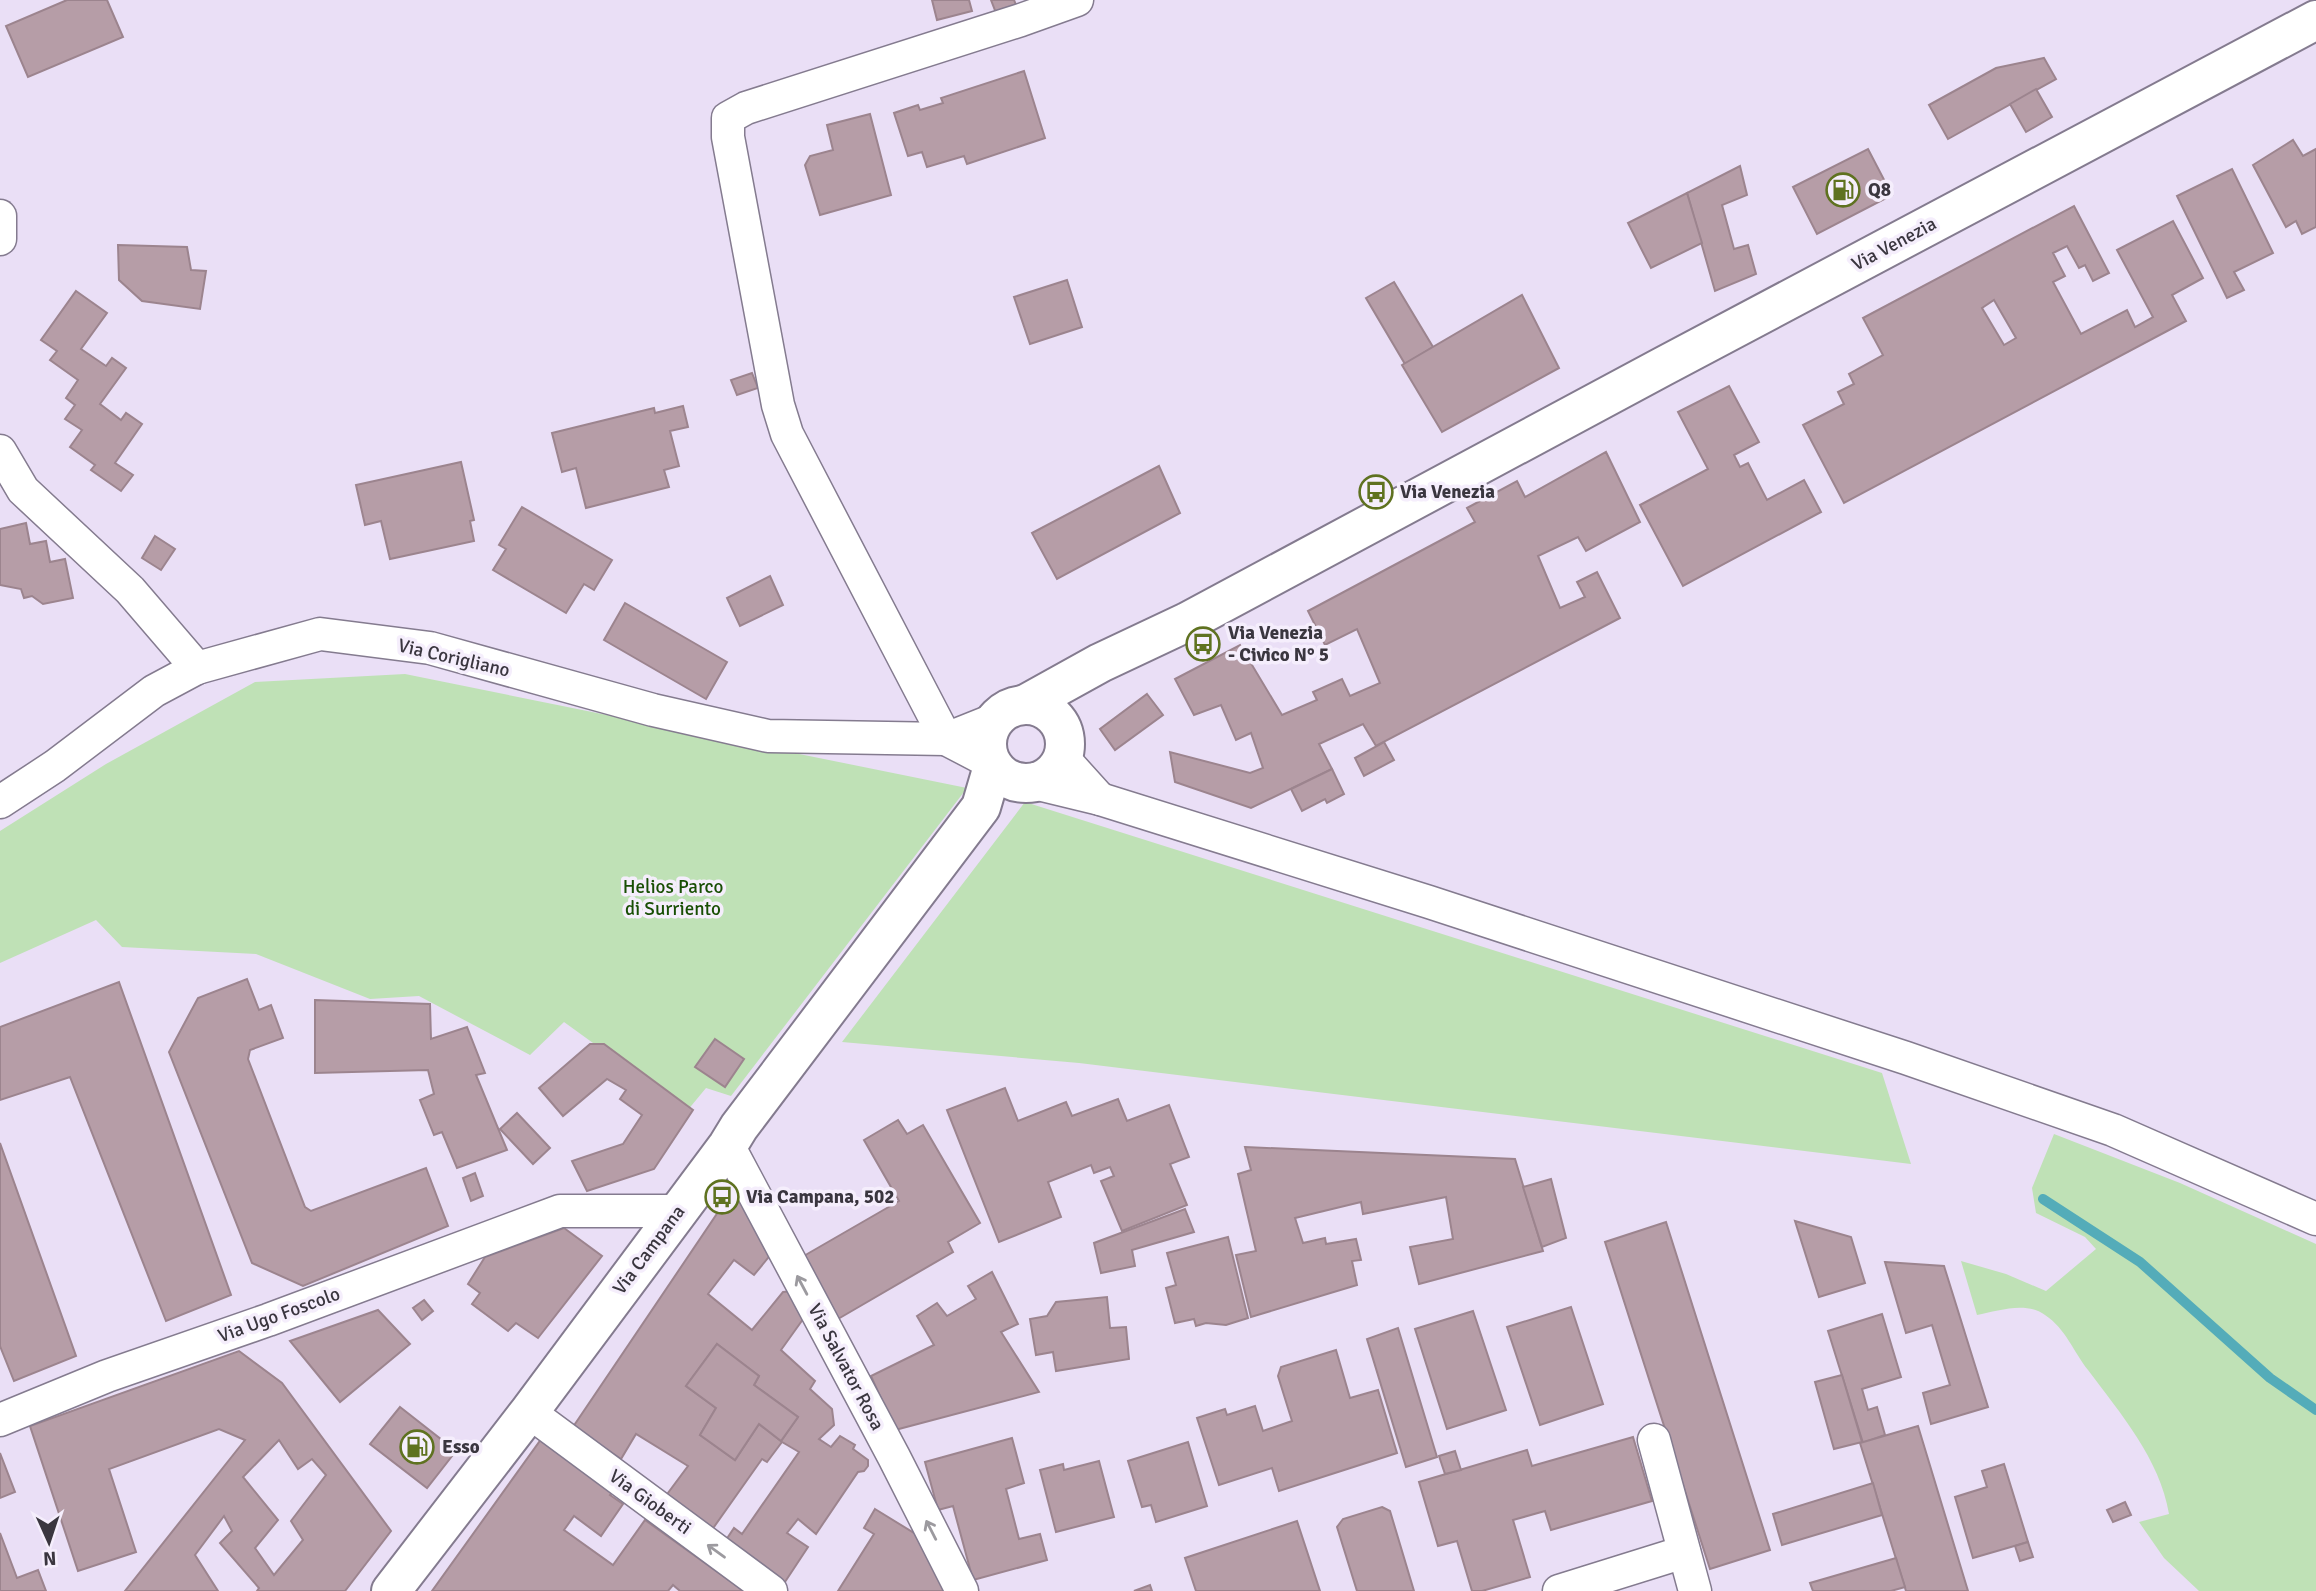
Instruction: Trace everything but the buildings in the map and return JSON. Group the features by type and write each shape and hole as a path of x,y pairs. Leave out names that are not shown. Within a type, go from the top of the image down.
{"main road":[{"name":"Via Venezia","path":"1010,712 1100,663 1186,622 1662,366 2316,20"},
{"path":"1064,752 1064,733 1058,721 1049,712 1037,707 1010,712 987,739 1010,774 1046,779 1056,770 1064,752 1100,663"},
{"name":"Via Campana","path":"390,1591 528,1412 981,807 1010,774"}],"street":[{"path":"1077,0 746,108 728,118 728,137 735,177 778,405 787,434 946,739 1010,774 1100,799 1429,902 1906,1058 2113,1130 2316,1219"},
{"path":"0,216 0,239"},
{"path":"0,451 23,490 130,590 197,668"},
{"name":"Via Corigliano","path":"0,802 55,766 153,691 197,668 320,634 430,648 653,710 768,736 946,739"},
{"path":"946,739 1010,712"},
{"path":"1064,752 1100,799"},
{"name":"Via Salvator Rosa","path":"733,1136 961,1591"},
{"name":"Via Ugo Foscolo","path":"0,1420 107,1376 268,1320 560,1211 679,1210"},
{"name":"Via Gioberti","path":"528,1412 771,1591"},
{"path":"1654,1440 1695,1591"},
{"path":"1559,1591 1684,1552"}],"green space":[{"name":"Helios Parco di Surriento","path":"405,674 967,788 731,1096 706,1088 687,1111 564,1022 530,1055 419,996 370,999 256,954 122,947 96,920 0,963 0,831 106,764 255,682"},
{"path":"1025,802 1882,1073 1911,1164 1079,1063 842,1042"},
{"path":"2054,1134 2180,1183 2316,1244 2316,1591 2199,1591 2164,1558 2139,1522 2169,1514 2157,1474 2137,1437 2064,1334 2045,1315 2029,1309 2012,1308 1977,1315 1961,1261 2006,1274 2046,1291 2096,1249 2085,1237 2036,1213 2032,1188"}],"waterway":[{"path":"2043,1199 2140,1262 2270,1378 2316,1410"}],"place":[{"name":"Q8","path":"1843,190"},
{"name":"Via Venezia","path":"1376,492"},
{"name":"Via Venezia - Civico N° 5","path":"1203,644"},
{"name":"Via Campana, 502","path":"722,1197"},
{"name":"Esso","path":"417,1447"}]}
